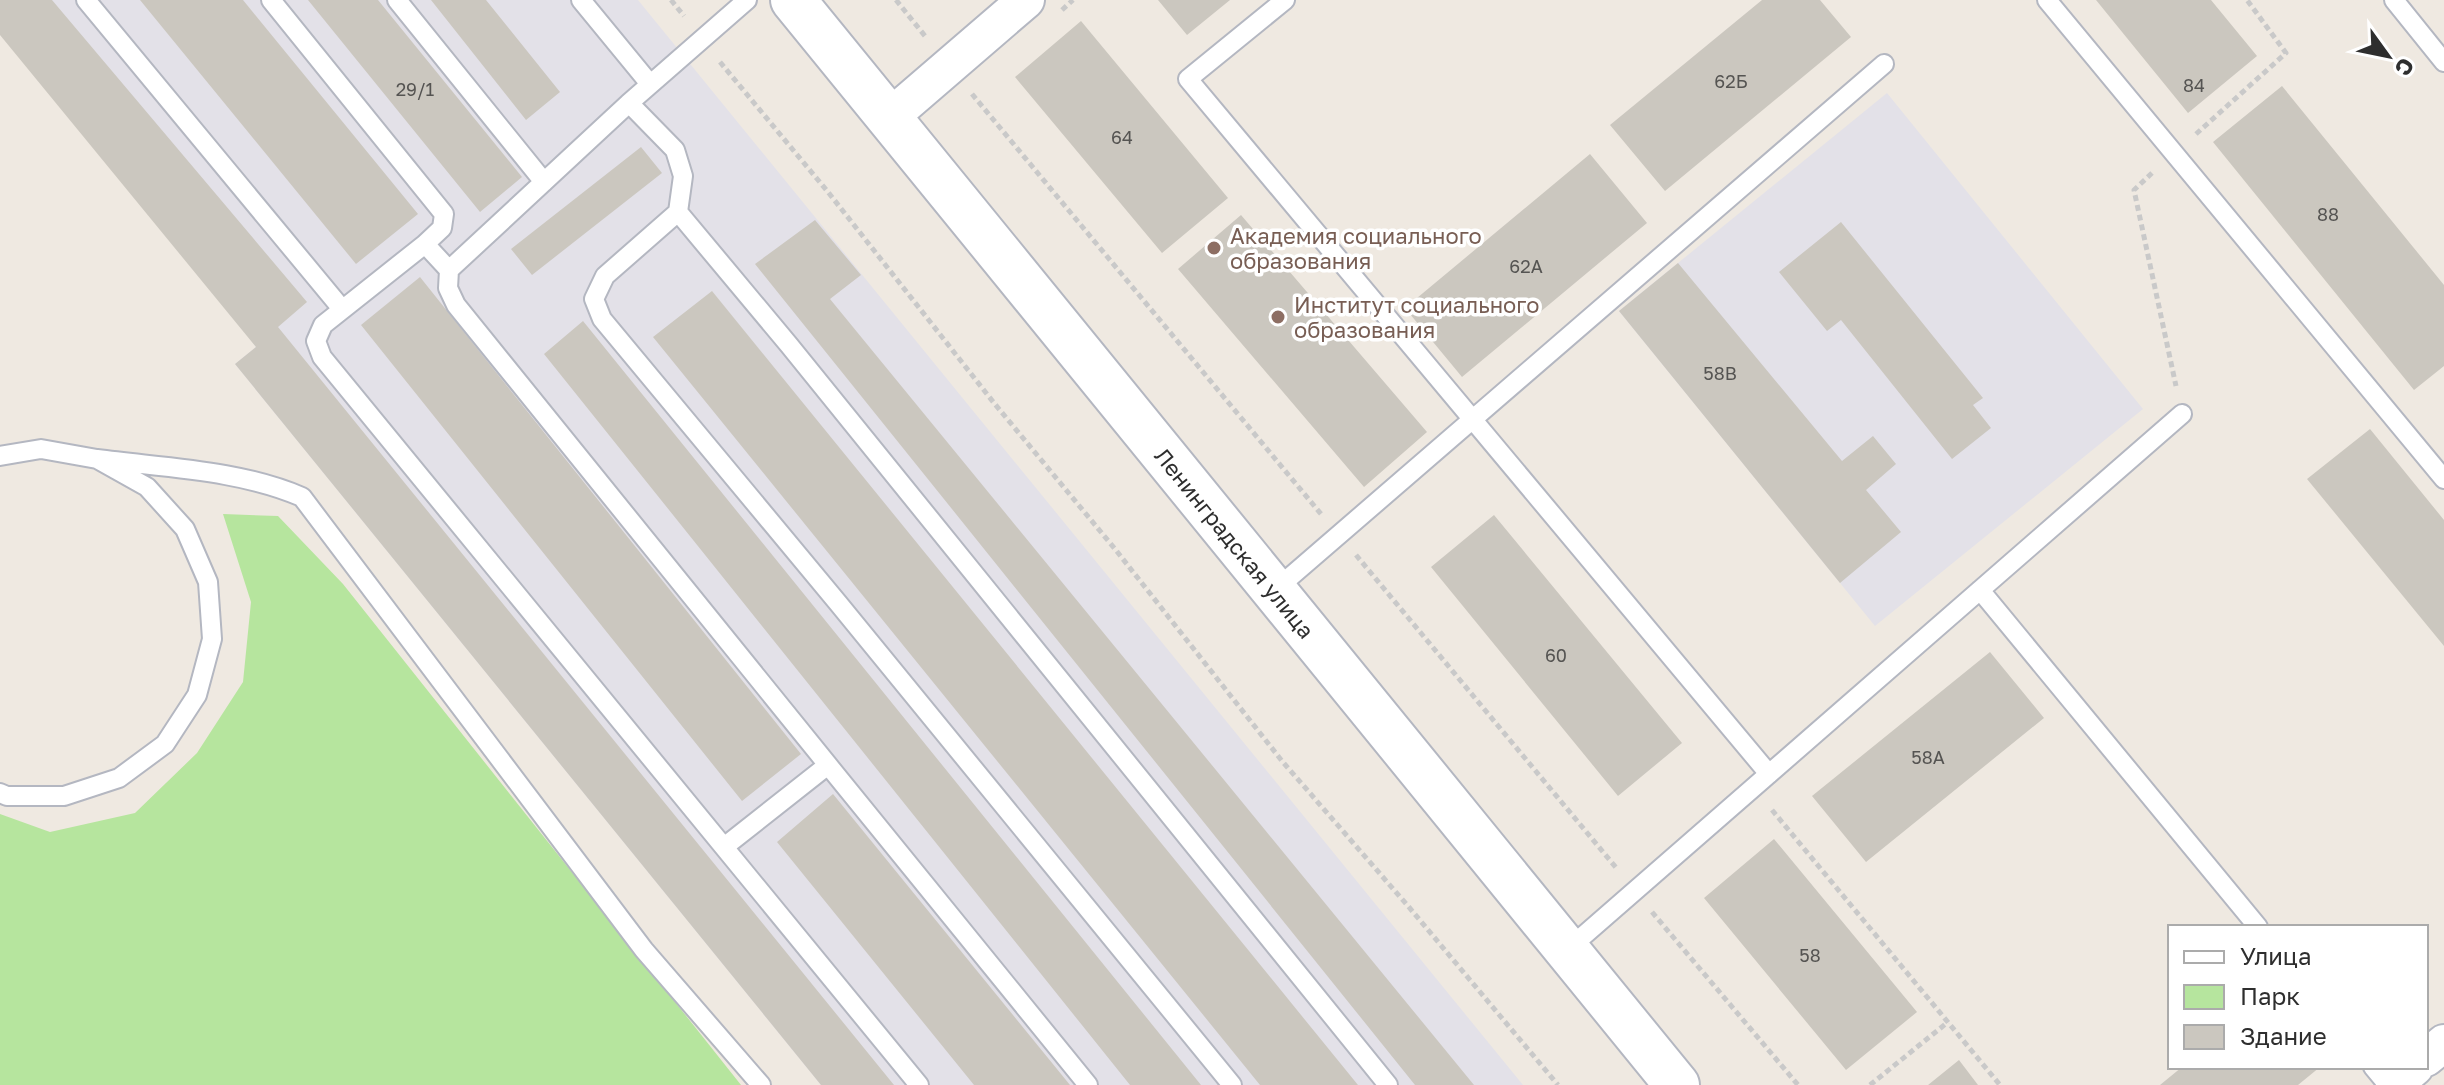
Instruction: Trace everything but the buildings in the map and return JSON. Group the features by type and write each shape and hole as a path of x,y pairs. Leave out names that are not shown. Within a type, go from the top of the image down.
{"main road":[{"name":"Ленинградская улица","path":"793,0 1677,1085"}],"street":[{"path":"889,118 1026,0"},
{"path":"2428,1056 2444,1043"},
{"path":"2391,1085 2412,1069"}],"lane":[{"path":"86,0 342,309"},
{"path":"271,0 444,214 442,228 425,244 323,325 316,341 322,357 919,1085"},
{"path":"397,0 544,182"},
{"path":"581,0 650,84"},
{"path":"747,0 629,103 449,270 448,288 456,305 1088,1085"},
{"path":"1285,0 1188,79 1769,774"},
{"path":"2047,0 2444,479"},
{"path":"2394,0 2444,62"},
{"path":"1274,591 1884,64"},
{"path":"629,103 675,150 683,176 678,212 605,276 594,299 602,319 1232,1085"},
{"path":"678,212 1388,1085"},
{"path":"425,244 449,270"},
{"path":"1567,950 2182,414"},
{"path":"0,456 41,449 97,459 241,476 302,497 644,950 761,1085"},
{"path":"0,793 7,796 64,796 119,778 165,744 197,695 212,639 208,582 185,529 147,487 97,459"},
{"path":"1980,590 2256,925"},
{"path":"724,847 828,765"},
{"path":"2375,1069 2391,1085"}],"path":[{"path":"671,0 1115,549 1282,761 1558,1085"},
{"path":"1753,788 2000,1085"},
{"path":"1870,1085 1948,1022"}],"shaded area":[{"path":"0,0 638,0 1523,1085 821,1085 235,364 256,347"},
{"path":"1887,93 2143,409 1875,626 1619,311"}],"green space":[{"path":"223,514 278,516 343,584 741,1085 0,1085 0,814 50,832 135,813 197,753 243,682 251,602"}],"place":[{"name":"Академия социального образования","path":"1214,248"},
{"name":"Институт социального образования","path":"1278,317"}]}
